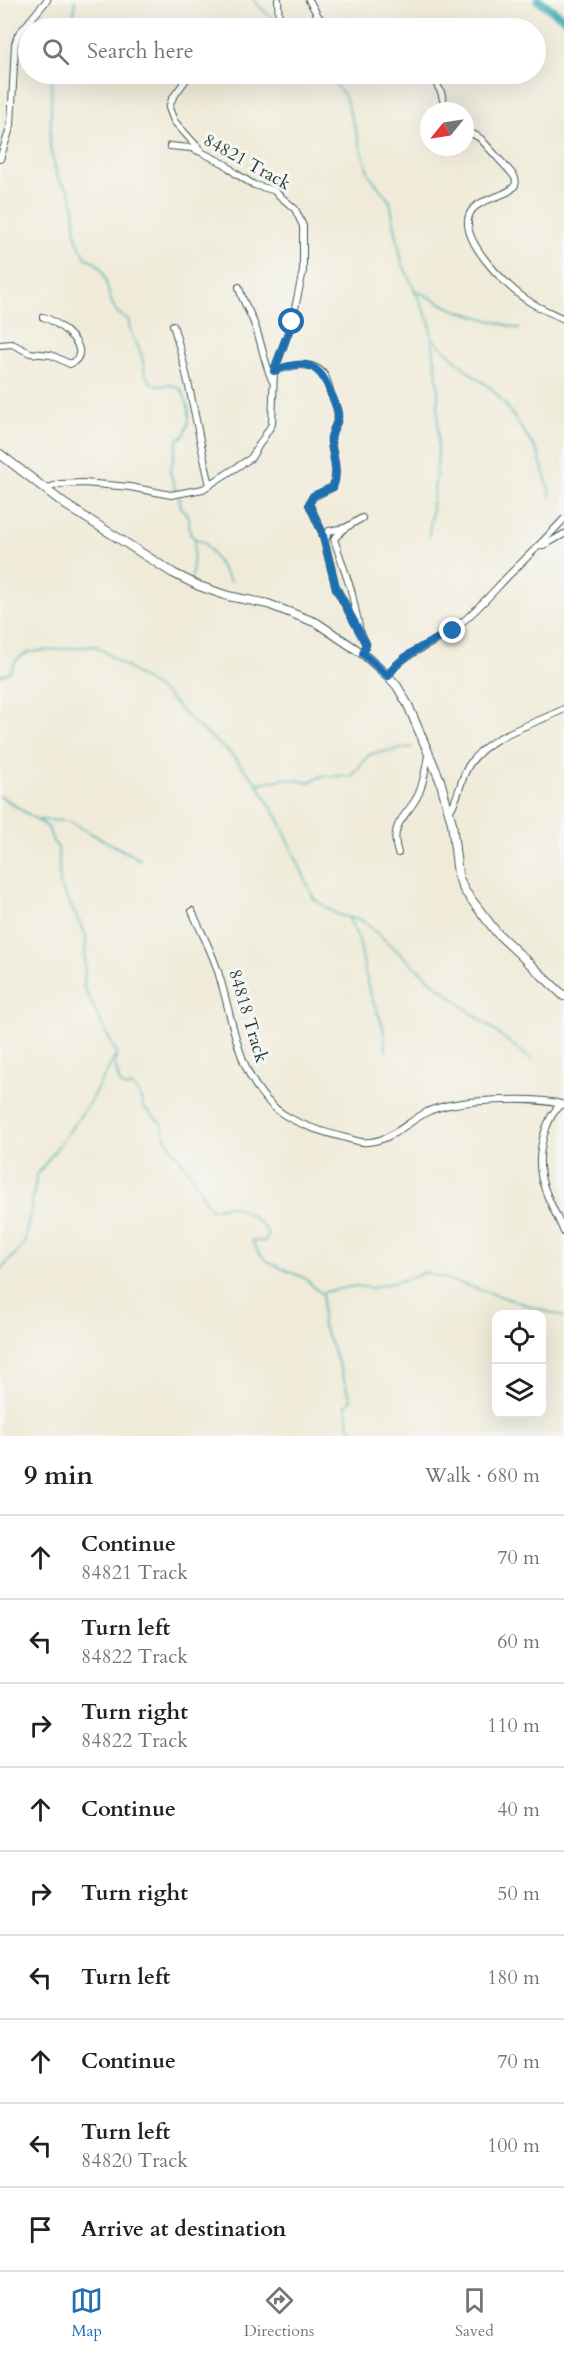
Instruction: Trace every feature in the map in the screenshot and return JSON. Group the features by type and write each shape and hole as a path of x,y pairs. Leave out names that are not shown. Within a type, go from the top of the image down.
{"street":[{"path":"32,18 47,0"},
{"path":"278,0 279,18"},
{"path":"309,0 320,18"},
{"path":"0,159 11,125 15,44 18,35"},
{"path":"183,84 172,99 169,108 174,121 201,152"},
{"path":"437,84 444,102"},
{"path":"474,136 487,145 514,175 516,182 515,186 509,190 473,208 467,224 475,247 516,292 528,301 564,319"},
{"name":"84821 Track","path":"45,489 60,484 84,483 130,487 171,495 210,486 251,458 272,424 272,381 292,322 301,280 304,256 303,226 295,209 273,190 254,185 225,164 201,152 190,148 170,146"},
{"path":"239,287 241,297 254,323 262,356 272,381"},
{"path":"0,345 12,344 30,353 51,355 70,364 74,362 78,352 76,340 53,320 43,317"},
{"path":"173,325 186,370 210,486"},
{"path":"274,371 300,365 322,373 338,416 332,434 336,472 333,487 313,496 309,504 325,540 336,588 366,644 363,654"},
{"path":"0,453 98,528 173,573 199,586 228,596 268,604 317,623 363,654 388,676 408,705 440,780 449,812 458,875 464,890 497,933 564,996"},
{"path":"360,631 351,590 334,544 336,535 362,518"},
{"path":"388,676 394,666 404,658 453,631 469,617 564,519"},
{"path":"325,540 329,531 345,528"},
{"path":"539,547 564,534"},
{"path":"449,812 458,796 465,771 477,754 505,735 564,709"},
{"path":"398,853 397,825 420,790 428,755"},
{"name":"84818 Track","path":"192,911 213,955 232,1020 238,1050 249,1072 269,1102 294,1120 361,1142 371,1143 388,1138 429,1111 458,1103 530,1100 563,1104"},
{"path":"563,1104 553,1111 549,1120 540,1168 543,1182 564,1232"}],"waterway":[{"path":"73,18 75,0"},
{"path":"253,0 272,18"},
{"path":"538,0 564,18"},
{"path":"52,84 50,148 58,179 69,190 74,206 76,238 86,258 100,267 104,274 117,312 129,321 147,377 153,384 159,386 176,386 182,391 186,401 188,423 184,436 178,439 170,472 176,491"},
{"path":"335,84 345,96 369,174 390,202 402,263 430,323 438,385 438,455 429,536"},
{"path":"415,290 455,310 520,329"},
{"path":"432,338 470,373 491,388 505,404 538,453 551,496"},
{"path":"179,497 180,505 189,518 190,534 195,539 192,577"},
{"path":"195,539 205,543 231,582"},
{"path":"0,676 10,672 17,659 29,652 96,646 164,693 196,725 228,751 257,783 280,822 314,899 338,915 362,920 435,984 532,1060"},
{"path":"258,783 285,779 309,782 322,776 352,776 370,754 412,747"},
{"path":"0,796 48,827 53,842 58,847 60,885 86,935 84,988 116,1052 115,1064 120,1084 126,1088 132,1086 139,1093 144,1108 161,1123 166,1139 189,1171 210,1209 234,1207 252,1216 263,1226 268,1236 264,1242 252,1240 260,1255 273,1264 304,1278 323,1293 322,1324 351,1400 346,1405 349,1425 355,1430 356,1436"},
{"path":"38,820 68,821 141,860"},
{"path":"348,917 359,940 369,991 383,1026 386,1051"},
{"path":"0,1271 24,1244 37,1175 86,1108 115,1057"},
{"path":"324,1292 355,1286 371,1288 425,1272 564,1317"}],"route":[{"path":"292,322 274,371 300,365 319,371 325,376 337,410 337,422 331,442 336,465 335,482 333,487 313,496 309,504 325,540 336,588 366,644 367,648 363,654 388,676 394,666 404,658 453,631"}]}
